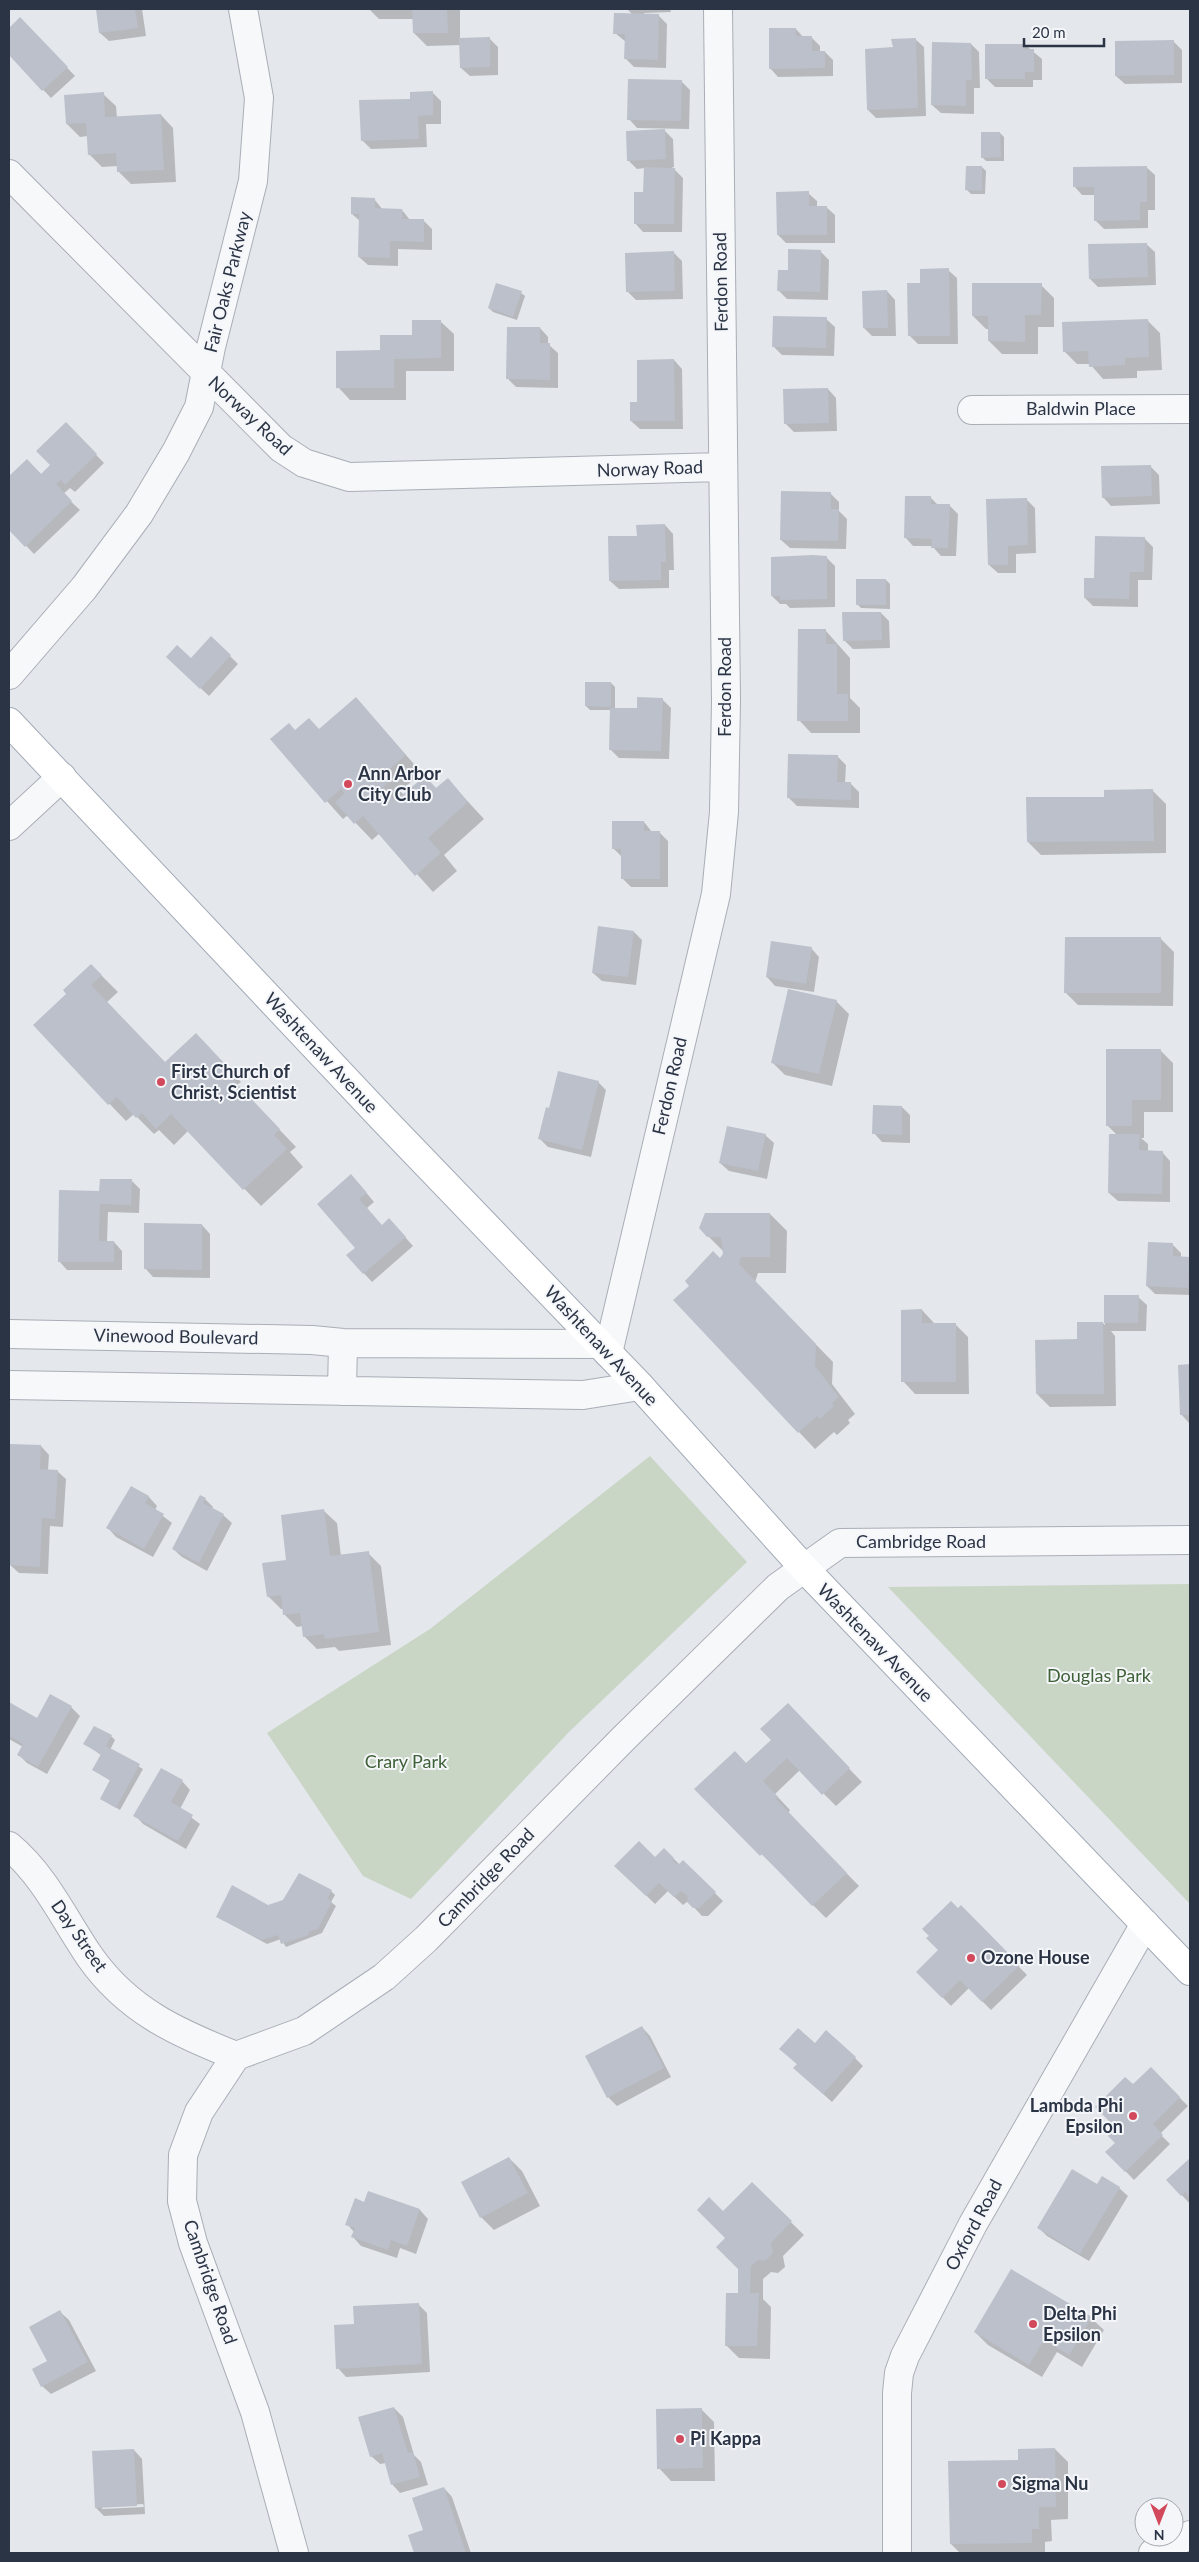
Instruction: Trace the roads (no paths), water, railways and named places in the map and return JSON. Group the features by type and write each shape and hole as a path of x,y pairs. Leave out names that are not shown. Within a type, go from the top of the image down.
{"main road":[{"name":"Washtenaw Avenue","path":"9,722 390,1126 640,1386 803,1568 1190,1971"}],"street":[{"name":"Fair Oaks Parkway","path":"9,676 84,588 139,514 176,452 199,407 210,347 254,181 259,98 243,9"},
{"name":"Ferdon Road","path":"604,1349 720,870 724,812 726,701 718,9"},
{"name":"Norway Road","path":"9,174 206,376 280,448 304,463 349,477 722,467"},
{"name":"Baldwin Place","path":"972,410 1190,408"},
{"path":"9,826 62,777"},
{"name":"Vinewood Boulevard","path":"9,1334 312,1340 343,1343 604,1349"},
{"path":"342,1391 343,1343"},
{"path":"9,1385 583,1395 640,1386"},
{"name":"Cambridge Road","path":"294,2553 256,2412 193,2243 182,2201 183,2155 199,2112 236,2056 304,2031 384,1977 426,1939 624,1738 778,1587 840,1542 1190,1540"},
{"name":"Day Street","path":"9,1846 26,1861 91,1959 133,2004 160,2023 236,2056"},
{"name":"Oxford Road","path":"897,2553 897,2393 899,2373 905,2356 973,2224 1145,1924"},
{"path":"1153,2553 1190,2535"}],"place":[{"name":"Ann Arbor City Club","path":"348,784"},
{"name":"First Church of Christ, Scientist","path":"161,1082"},
{"name":"Ozone House","path":"971,1958"},
{"name":"Lambda Phi Epsilon","path":"1133,2116"},
{"name":"Delta Phi Epsilon","path":"1033,2324"},
{"name":"Pi Kappa","path":"680,2439"},
{"name":"Sigma Nu","path":"1002,2484"}],"park label":[{"name":"Douglas Park","path":"1099,1676"},
{"name":"Crary Park","path":"406,1762"}]}
